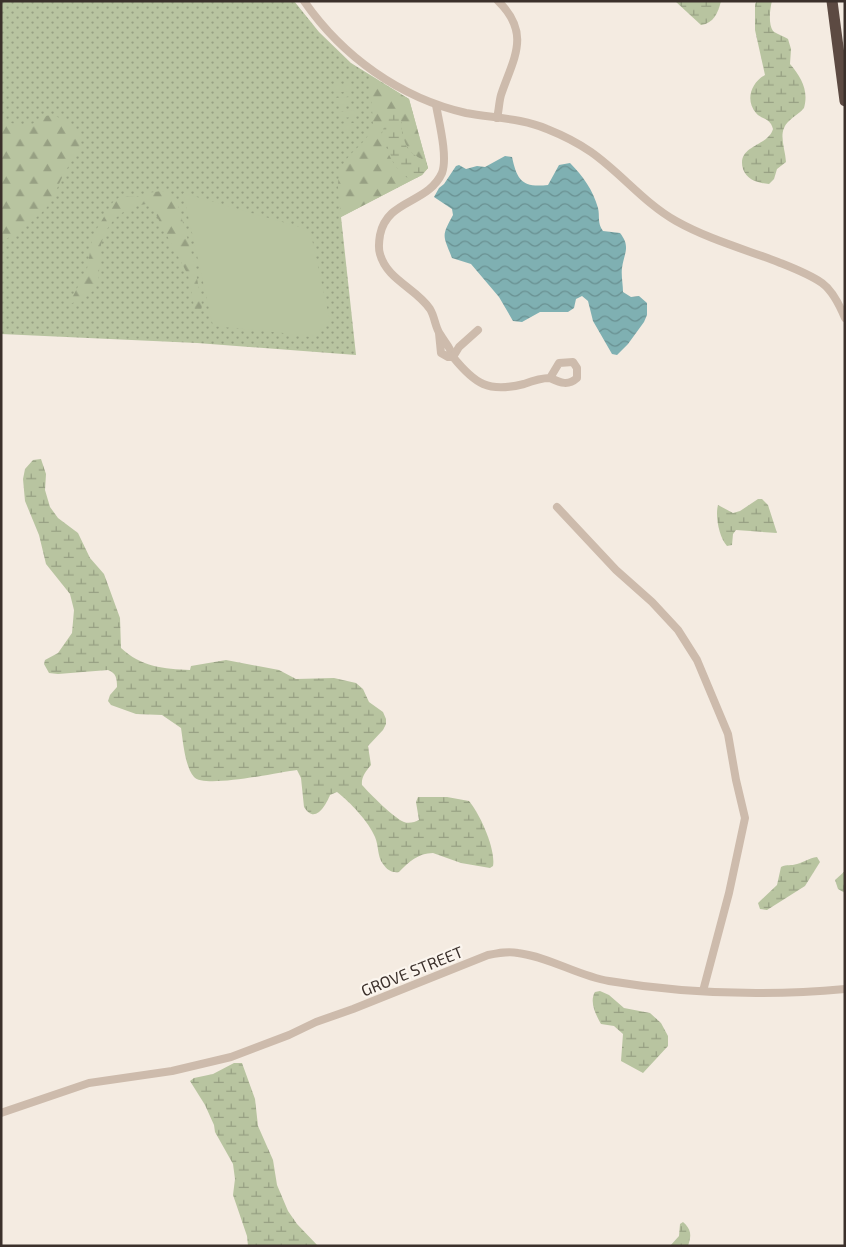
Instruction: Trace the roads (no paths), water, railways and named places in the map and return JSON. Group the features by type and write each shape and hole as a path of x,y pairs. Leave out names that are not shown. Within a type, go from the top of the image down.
{"highway":[{"path":"832,1 845,101"}],"street":[{"path":"304,1 337,41 364,65 420,99 436,105 521,121 544,127 558,134 591,152 647,200 675,220 701,234 800,271 822,284 830,291 845,318"},
{"path":"497,118 500,97 514,64 517,45 517,34 514,24 498,1"},
{"path":"436,105 444,155 443,171 429,191 398,207 385,220 379,240 379,253 386,268 431,310 439,333 450,347 453,357 467,374 477,382 490,387 508,388 550,378"},
{"path":"453,357 459,347 478,330"},
{"path":"557,507 616,570 652,602 678,630 697,660 728,734 745,818 729,893 703,991"},
{"name":"GROVE STREET","path":"1,1113 89,1083 172,1071 231,1056 289,1036 316,1022 488,955 517,952 538,957 607,981 703,991 802,993 845,989"}],"water":[{"path":"505,156 512,157 516,172 522,181 539,186 548,185 559,165 570,163 583,178 593,195 603,231 620,233 623,238 626,250 622,271 623,292 631,297 639,296 647,303 647,315 628,344 617,355 612,354 593,321 588,301 582,296 576,299 574,308 568,312 540,312 522,322 513,321 499,297 471,264 452,258 445,232 453,215 452,209 434,197 456,166 459,165 466,169 477,166 485,167"}]}
